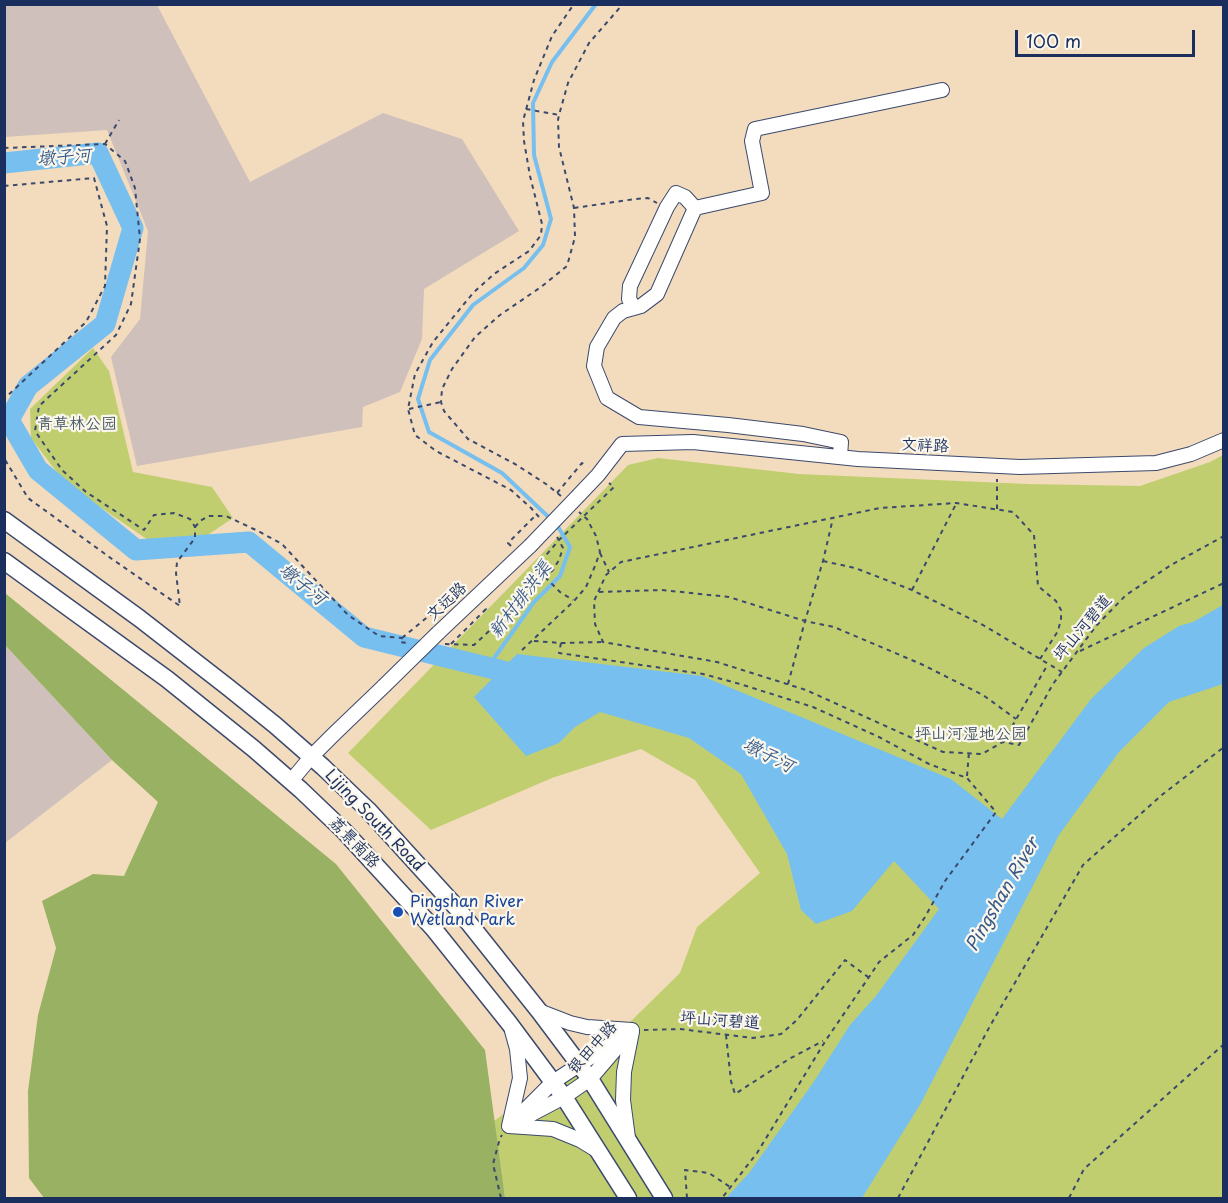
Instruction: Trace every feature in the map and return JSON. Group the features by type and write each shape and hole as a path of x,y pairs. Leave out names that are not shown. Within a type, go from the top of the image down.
{"main road":[{"name":"Lijing South Road","path":"4,520 187,654 275,725 368,810 457,908 539,1011 590,1079 663,1198"},
{"name":"荔景南路","path":"4,561 167,679 254,749 345,832 425,920 509,1023 564,1098 628,1198"}],"street":[{"path":"695,208 762,193 752,141 755,129 942,90"},
{"path":"634,308 629,299 630,286 667,207 676,193 685,197 695,208"},
{"path":"695,208 657,294 641,306 623,311 614,318 597,347 594,366 607,399 639,417 728,424 803,434 841,442 840,457"},
{"name":"文祥路","path":"622,444 693,442 840,457 1020,467 1156,463 1191,454 1224,440"},
{"name":"文远路","path":"291,781 384,686 439,639 598,475 622,444"},
{"path":"539,1011 587,1027 632,1030 626,1054 623,1090 628,1140"},
{"path":"509,1023 518,1049 520,1078 509,1126 553,1129 580,1140 598,1151"},
{"name":"银田中路","path":"509,1126 553,1082 632,1030"},
{"name":"银田中路","path":"509,1126 564,1098 590,1079 632,1030"}],"path":[{"path":"544,523 511,490 436,451 414,435 408,409 415,374 432,342 473,293 494,274 529,251 541,236 542,225 530,176 523,121 534,80 552,36 574,4"},
{"path":"564,499 515,464 468,439 444,411 441,402 442,389 452,369 475,337 500,315 567,266 575,237 574,208 559,147 559,115 568,83 589,43 623,4"},
{"path":"525,109 559,115"},
{"path":"105,144 119,120"},
{"path":"4,148 105,144 125,161 135,188 140,239 131,304 116,335 39,406 35,431 62,470 86,492 144,530 154,515 174,513 190,519 195,527 195,538 177,562 180,606 28,498 4,458"},
{"path":"4,186 94,178 107,226 105,286 86,322 4,399"},
{"path":"574,208 648,198 667,207"},
{"path":"408,409 441,402"},
{"path":"557,493 582,463 586,466"},
{"path":"997,466 997,510"},
{"path":"535,568 559,540 614,487 606,481"},
{"path":"912,590 956,503"},
{"path":"603,642 595,624 594,601 606,575 621,562 880,508 956,503 1013,512 1034,535 1038,586 1056,601 1061,610 1058,631 1040,659"},
{"path":"577,510 587,519 596,536 609,572"},
{"path":"511,546 508,543 537,514"},
{"path":"195,527 200,520 209,516 226,516 258,531 282,544 348,615 379,636 402,638"},
{"path":"788,684 833,518"},
{"path":"439,639 451,644 474,645 545,578 559,560 563,548 552,531"},
{"name":"坪山河碧道","path":"1003,742 1019,745 1053,684 1096,626 1126,595 1171,565 1224,536"},
{"path":"522,650 586,588 600,552"},
{"path":"823,561 855,568 912,590 983,625 1062,672"},
{"path":"545,578 574,601"},
{"path":"1077,652 1224,583"},
{"path":"598,592 662,590 729,597 805,621 834,627 921,664 983,695 1016,719"},
{"path":"451,644 486,609 481,607"},
{"path":"410,643 400,642 436,609 443,614"},
{"path":"532,641 603,642 717,662 806,690 943,752 982,754 1003,742 1048,664"},
{"path":"561,643 559,652 703,674 813,707 879,737 929,764 967,778 996,812 945,881 926,917 913,935 879,962 868,977 826,1040 757,1153 722,1198"},
{"path":"898,1198 990,1026 1083,865 1163,794 1224,747"},
{"path":"967,778 969,752"},
{"name":"坪山河碧道","path":"632,1030 680,1029 753,1038 781,1034 797,1020 845,960 868,977"},
{"path":"726,1035 731,1081 735,1094 789,1059 826,1040"},
{"path":"1069,1198 1084,1169 1224,1044"},
{"path":"501,1198 493,1164 500,1138 509,1126"},
{"path":"687,1198 685,1170 709,1173 731,1187"}],"shaded area":[{"path":"5,4 157,5 250,182 383,113 462,139 519,231 424,289 422,339 400,392 363,407 362,427 137,466 111,357 140,319 148,231 107,130 5,137"},
{"path":"5,645 112,760 5,843"}],"green space":[{"name":"青草林公园","path":"93,348 109,371 133,472 212,487 233,518 199,541 151,542 65,483 31,438 30,409"},
{"name":"坪山河湿地公园","path":"1223,455 1223,1198 505,1198 494,1121 628,1024 680,973 697,927 760,873 695,780 641,749 552,778 431,830 348,753 628,465 658,458 799,474 1028,484 1140,486 1210,462"},
{"path":"5,593 336,864 485,1050 505,1198 44,1198 29,1178 28,1091 38,1015 56,948 42,901 93,874 124,876 158,802 112,760 5,645"}],"water":[{"name":"Pingshan River","path":"1223,605 1223,684 1169,702 1119,752 1059,835 921,1103 862,1198 726,1198 749,1173 813,1083 850,1025 876,996 939,909 894,861 852,911 816,924 801,910 787,854 741,774 689,738 600,712 575,727 559,743 526,756 474,697 517,654 702,676 951,779 1002,819 1091,699 1144,648 1179,626 1193,622"}],"waterway":[{"name":"新村排洪渠","path":"487,668 534,602 560,576 570,547 557,525 502,473 429,432 418,399 430,360 473,305 524,268 543,245 551,219 534,155 533,103 552,62 596,4"},
{"name":"墩子河","path":"4,163 98,153 133,228 105,324 28,386 9,420 38,470 136,550 249,542 364,637 527,677"}],"place":[{"name":"Pingshan River Wetland Park","path":"398,912"}]}
